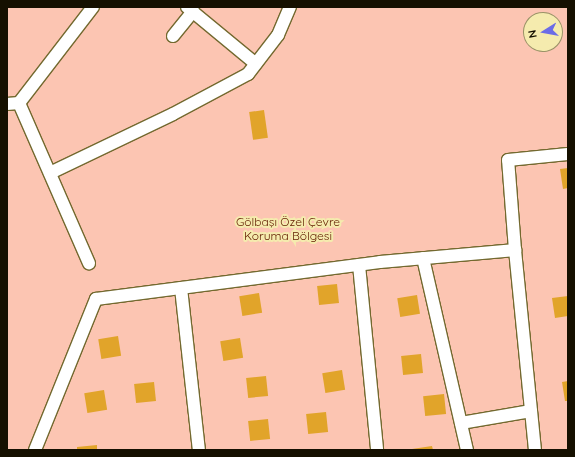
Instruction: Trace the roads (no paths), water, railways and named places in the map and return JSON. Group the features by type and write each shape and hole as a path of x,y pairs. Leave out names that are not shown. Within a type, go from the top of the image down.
{"street":[{"path":"89,263 50,173 13,104 93,7"},
{"path":"50,173 237,82 248,74 278,34 290,7"},
{"path":"173,36 190,9 256,64"},
{"path":"535,450 515,250 508,160 568,154"},
{"path":"35,450 96,299 359,265 515,250"},
{"path":"423,258 467,450"},
{"path":"359,265 377,450"},
{"path":"181,288 199,450"},
{"path":"461,423 531,411"}],"park label":[{"name":"Gölbaşı Özel Çevre Koruma Bölgesi","path":"288,229"}]}
